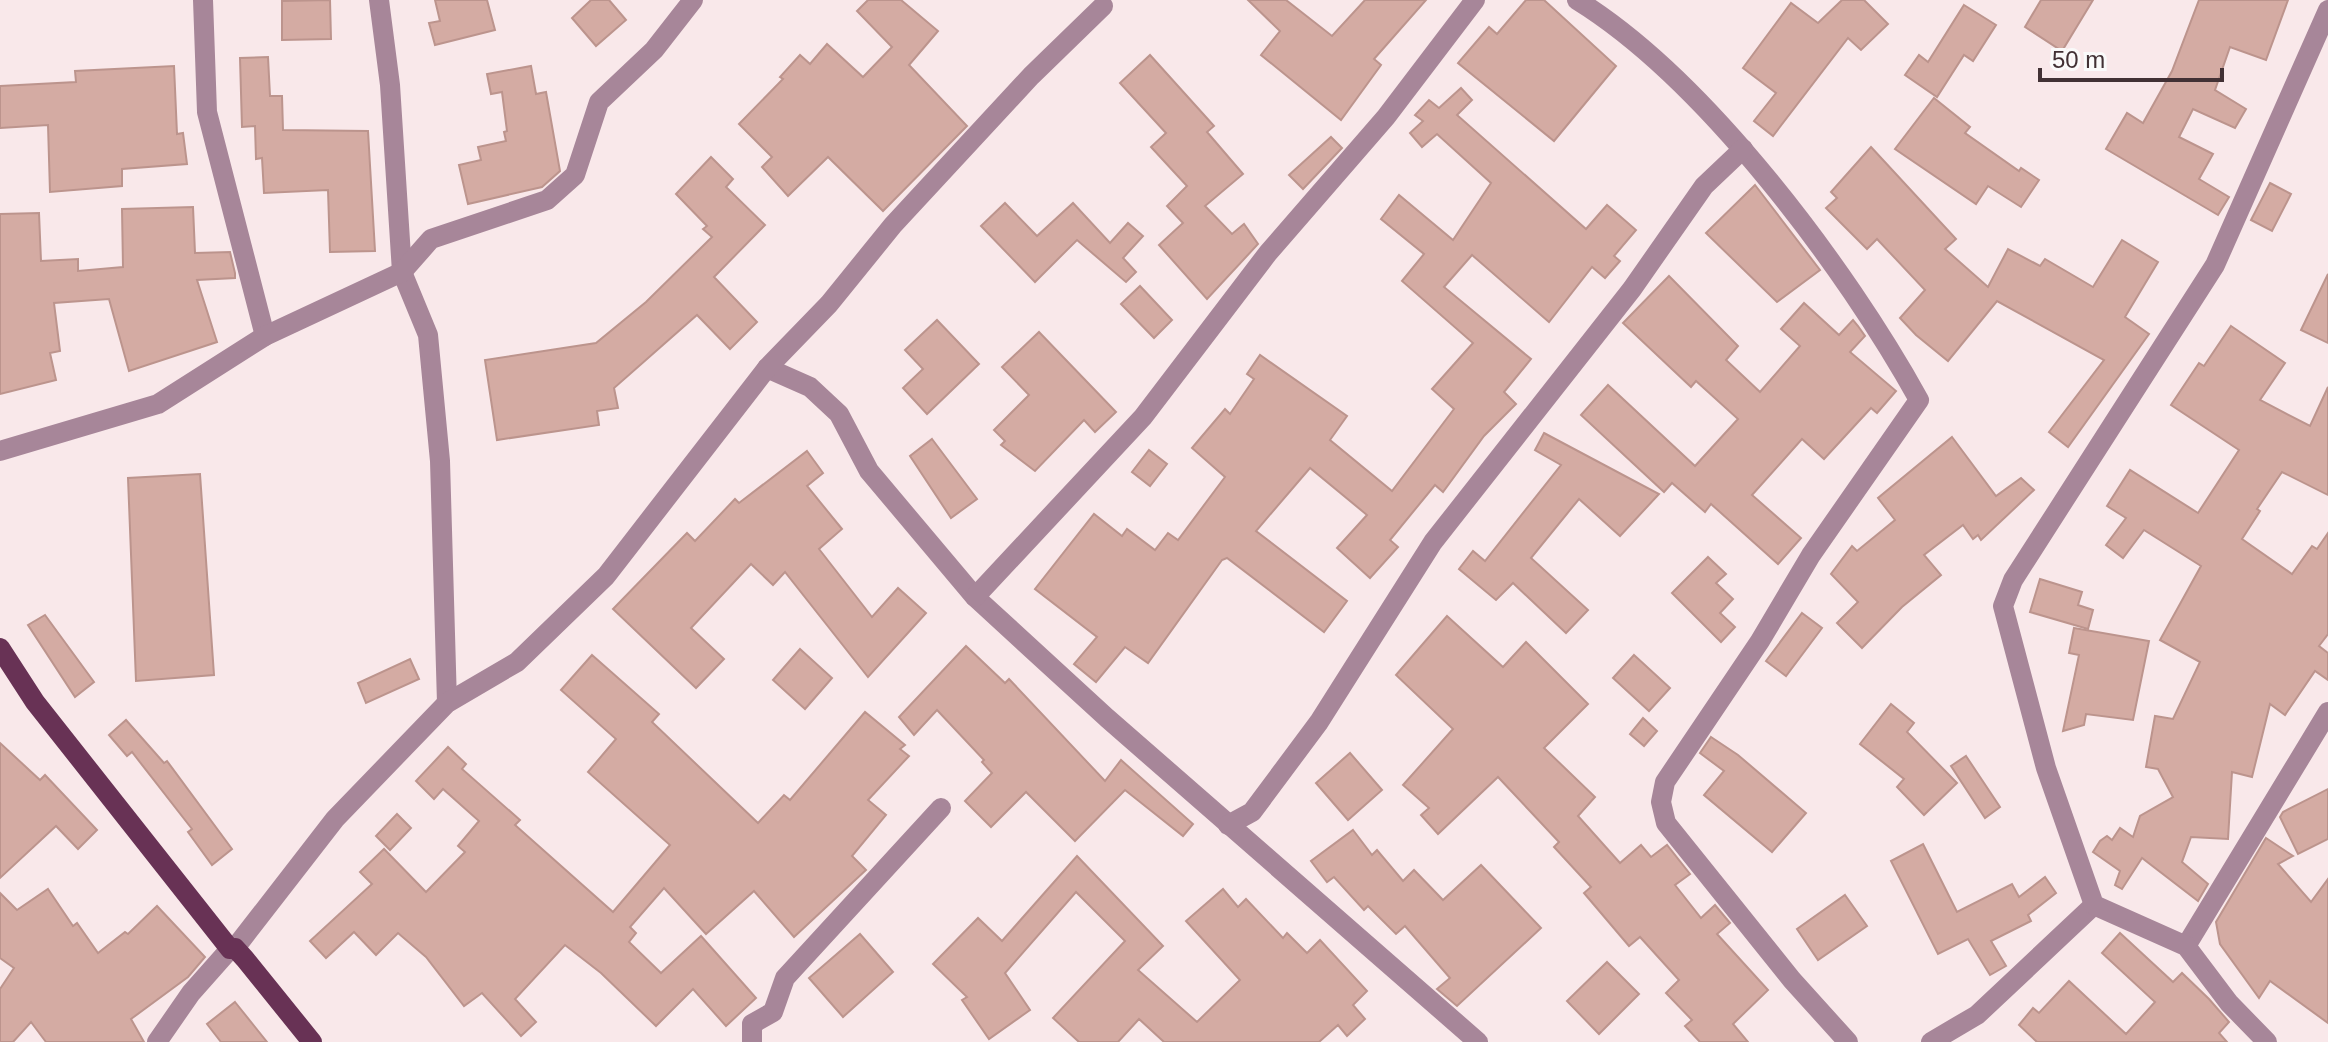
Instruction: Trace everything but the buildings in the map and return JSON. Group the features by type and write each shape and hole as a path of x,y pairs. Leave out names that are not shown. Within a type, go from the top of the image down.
{"main road":[{"path":"0,648 35,702 233,949 312,1042"}],"street":[{"path":"203,0 207,112 265,336"},
{"path":"379,0 390,85 402,272 428,335 440,461 447,703"},
{"path":"0,451 158,404 265,336 402,272 431,239 547,200 575,175 599,102 654,50 693,0"},
{"path":"975,597 1143,417 1268,253 1386,117 1475,0"},
{"path":"1577,0 1616,24 1743,149 1826,257 1919,400 1811,555 1760,641 1665,782 1661,802 1666,823 1792,980 1848,1042"},
{"path":"157,1042 191,993 233,949 335,819 447,703 517,662 606,576 767,368 829,304 903,214 1031,76 1103,6"},
{"path":"2267,1042 2229,1003 2186,946 2094,905 2046,768 2003,606 2013,580 2215,265 2328,10"},
{"path":"1228,825 1252,812 1319,722 1433,542 1632,289 1704,186 1743,149"},
{"path":"767,368 810,387 839,414 869,471 975,597 1228,825 1478,1042"},
{"path":"2186,946 2328,712"},
{"path":"752,1042 752,1024 773,1012 785,978 941,808"},
{"path":"1931,1042 1977,1015 2094,905"}]}
